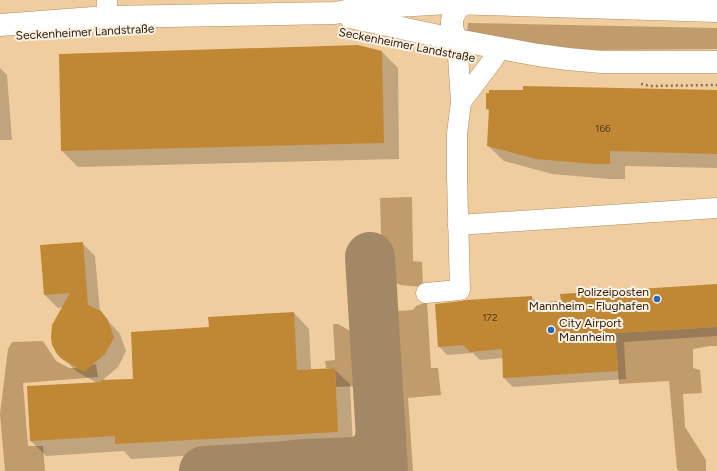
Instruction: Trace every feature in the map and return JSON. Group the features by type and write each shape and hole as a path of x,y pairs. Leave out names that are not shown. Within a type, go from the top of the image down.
{"main road":[{"name":"Seckenheimer Landstraße","path":"0,25 107,9 335,13 363,8 448,3 717,11"},
{"path":"457,40 453,34 452,21 457,8 462,4"},
{"name":"Seckenheimer Landstraße","path":"335,13 457,40 568,59 602,62 717,62"}],"lane":[{"path":"426,293 460,290 458,134 461,102 457,40"},
{"path":"461,102 492,62 500,48"},
{"path":"458,225 717,208"}],"path":[{"path":"635,82 651,86 717,85"}],"shaded area":[{"path":"468,23 717,28 717,49 588,50 523,43 467,32"},
{"path":"412,197 413,261 422,262 423,287 400,285 389,279 382,269 380,198"},
{"path":"427,302 431,368 438,368 441,395 408,398 413,471 397,471 390,316 399,311 413,310 416,306"},
{"path":"333,324 338,324 350,331 360,344 363,386 336,387 335,368 326,368 325,361 335,360"},
{"path":"717,327 717,346 693,349 693,368 700,370 702,393 683,394 685,427 706,460 706,471 679,471 677,469 669,381 619,384 615,333"},
{"path":"43,341 56,361 69,368 82,368 96,364 98,377 23,383 28,446 43,446 45,471 5,471 0,414 8,349 12,342"}],"building":[{"path":"358,45 382,51 384,143 61,151 59,54"},
{"path":"523,86 717,90 717,154 610,151 610,164 594,164 536,159 487,146 489,109 486,109 486,93 489,93 489,90 523,90"},
{"path":"83,242 88,305 101,311 108,320 114,338 105,354 84,372 62,359 52,345 52,325 70,293 44,295 40,245"},
{"name":"City Airport Mannheim","path":"717,284 717,327 615,333 618,371 503,378 502,349 470,352 463,345 438,347 435,304 466,300 532,296 532,303 561,301 560,294"},
{"path":"294,312 297,370 335,368 338,432 115,444 115,436 30,441 27,386 102,382 99,380 133,379 131,332 209,327 208,317"}],"taxiway":[{"path":"370,257 383,471"},
{"path":"274,467 303,464 357,462 374,452 381,434"},
{"path":"204,471 274,467 287,469 290,471"}],"place":[{"name":"Polizeiposten Mannheim - Flughafen","path":"657,299"},
{"name":"City Airport Mannheim","path":"551,330"}]}
